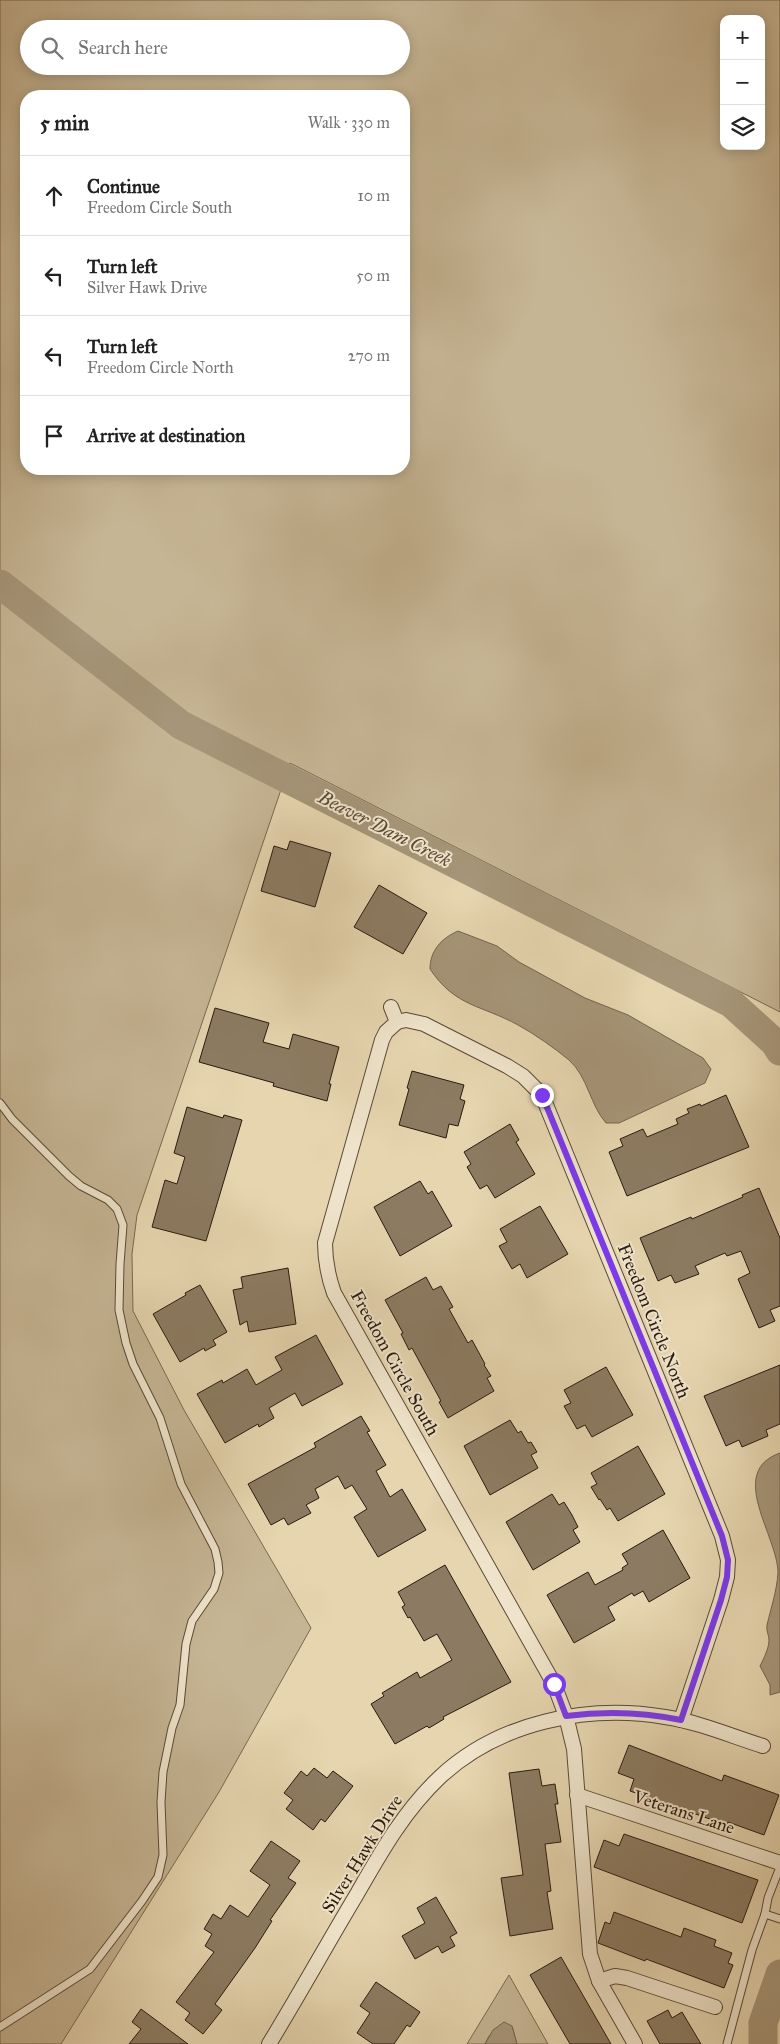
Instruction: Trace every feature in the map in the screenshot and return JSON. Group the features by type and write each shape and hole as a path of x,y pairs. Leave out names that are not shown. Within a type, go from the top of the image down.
{"street":[{"path":"391,1007 397,1022"},
{"name":"Freedom Circle North","path":"397,1022 406,1020 424,1024 507,1066 523,1076 542,1095 722,1536 728,1560 727,1577 681,1720"},
{"name":"Freedom Circle South","path":"397,1022 387,1030 382,1040 325,1243 328,1275 334,1293 554,1684 566,1716"},
{"name":"Silver Hawk Drive","path":"269,2044 388,1841 416,1802 448,1770 480,1748 531,1726 566,1716 612,1712 644,1714 681,1720 763,1746"},
{"path":"566,1716 574,1749 590,1954 599,1980 635,2044"},
{"name":"Veterans Lane","path":"577,1796 780,1865"},
{"path":"599,1980 614,1976 627,1978 715,2007"}],"lane":[{"path":"0,1103 12,1119 69,1176 82,1186 108,1200 117,1209 123,1225 119,1310 126,1343 133,1364 160,1418 181,1484 215,1549 219,1573 214,1589 192,1621 186,1644 180,1705 172,1728 163,1772 161,1802 164,1855 158,1876 142,1901 90,1969 0,2027"},
{"path":"727,2044 752,1950 780,1865"},
{"path":"765,1914 778,1918"}],"shaded area":[{"path":"0,0 780,0 780,1012 290,763 137,1215 132,1254 133,1311 184,1410 311,1628 219,1792 61,2044 0,2044"},
{"path":"458,931 497,946 519,962 585,998 628,1015 703,1058 711,1069 705,1083 619,1123 606,1123 596,1108 581,1074 569,1060 544,1041 518,1025 459,998 439,981 430,969 432,956 442,941"},
{"path":"780,1453 780,1692 770,1695 770,1685 760,1666 768,1646 767,1625 778,1573 776,1558 759,1506 756,1490 757,1475 764,1462"},
{"path":"509,1975 548,2044 517,2044 512,2026 489,2036 485,2044 467,2044"},
{"path":"504,2022 512,2026 517,2044 485,2044 493,2030"}],"building":[{"path":"290,841 331,853 315,907 261,891 274,846 287,850"},
{"path":"379,885 427,913 403,954 354,927"},
{"path":"215,1008 269,1023 263,1042 289,1049 293,1034 339,1047 329,1084 331,1084 327,1101 273,1086 274,1083 199,1062"},
{"path":"412,1071 464,1085 460,1099 465,1101 458,1126 449,1124 446,1138 399,1125"},
{"path":"726,1095 749,1147 627,1196 609,1152 623,1146 620,1139 643,1129 647,1137 678,1124 676,1119 689,1113 687,1109 700,1104 701,1106"},
{"path":"187,1107 223,1118 224,1115 242,1120 206,1241 152,1227 165,1180 177,1184 185,1157 174,1153"},
{"path":"510,1124 519,1140 516,1142 535,1174 495,1198 487,1185 480,1189 467,1167 471,1164 464,1152"},
{"path":"420,1181 428,1194 432,1191 452,1226 400,1256 374,1207"},
{"path":"759,1188 780,1238 780,1306 770,1310 775,1321 759,1328 738,1279 750,1273 741,1251 727,1256 725,1253 695,1266 699,1274 675,1283 671,1275 658,1281 640,1238 691,1217 692,1219"},
{"path":"540,1206 568,1254 527,1278 520,1264 512,1269 499,1246 507,1242 500,1229"},
{"path":"288,1268 296,1324 249,1332 247,1321 240,1325 233,1290 243,1288 241,1277"},
{"path":"426,1277 433,1290 441,1286 453,1307 449,1309 468,1343 472,1340 485,1364 491,1376 487,1378 494,1391 448,1418 439,1402 441,1401 412,1348 409,1350 401,1334 403,1333 385,1300"},
{"path":"200,1285 227,1332 213,1340 216,1345 205,1351 204,1348 180,1362 153,1314"},
{"path":"316,1335 343,1384 302,1406 295,1393 269,1408 274,1418 259,1427 258,1424 225,1443 197,1394 222,1380 223,1383 247,1369 256,1385 282,1370 275,1357"},
{"path":"780,1365 780,1424 766,1430 768,1436 742,1447 739,1440 726,1446 704,1396"},
{"path":"606,1367 633,1415 592,1437 585,1425 577,1429 564,1406 571,1403 564,1390"},
{"path":"361,1416 370,1431 367,1432 386,1465 376,1471 390,1497 402,1489 426,1530 378,1557 354,1517 367,1509 352,1485 345,1489 338,1476 315,1489 319,1498 306,1505 311,1513 288,1525 284,1518 271,1525 248,1484 316,1447 314,1443"},
{"path":"510,1420 518,1433 521,1431 528,1443 531,1442 537,1452 531,1455 538,1468 490,1495 464,1446"},
{"path":"638,1446 665,1494 618,1521 610,1508 607,1510 599,1500 591,1487 597,1484 591,1473"},
{"path":"552,1494 559,1505 564,1502 572,1515 578,1527 573,1530 580,1542 533,1570 506,1522"},
{"path":"663,1530 690,1578 649,1602 643,1591 634,1596 632,1593 608,1607 615,1620 574,1643 547,1595 588,1572 595,1585 623,1570 622,1568 628,1564 622,1554"},
{"path":"445,1565 511,1682 443,1717 444,1719 429,1728 427,1726 395,1744 371,1704 384,1696 382,1693 417,1672 420,1678 452,1660 437,1634 424,1641 402,1607 405,1605 398,1592"},
{"path":"629,1745 722,1781 724,1775 779,1795 764,1835 728,1822 727,1825 630,1791 634,1779 618,1773"},
{"path":"314,1768 327,1778 333,1771 353,1786 325,1822 321,1819 313,1830 286,1809 293,1800 284,1793 301,1771 307,1776"},
{"path":"539,1769 542,1786 555,1784 558,1804 555,1804 561,1842 545,1844 551,1891 547,1892 553,1929 510,1936 501,1878 523,1875 509,1773"},
{"path":"624,1834 758,1880 742,1923 594,1867 604,1840 619,1846"},
{"path":"271,1841 300,1861 288,1878 296,1883 270,1920 272,1921 255,1948 215,2004 222,2010 203,2034 185,2020 190,2013 176,2002 214,1952 205,1946 212,1934 204,1929 213,1914 221,1919 230,1905 248,1917 270,1885 250,1871"},
{"path":"436,1897 457,1933 450,1937 455,1946 442,1953 438,1946 415,1959 402,1936 425,1923 417,1908"},
{"path":"614,1912 681,1937 684,1928 716,1940 714,1946 732,1953 728,1963 733,1965 724,1988 598,1943 605,1922 610,1924"},
{"path":"561,1957 611,2044 570,2044 530,1975"},
{"path":"376,1982 420,2012 410,2027 407,2025 394,2044 373,2044 357,2033 370,2013 360,2006"},
{"path":"141,2009 188,2044 129,2044 141,2029 132,2022"},
{"path":"668,2010 672,2018 682,2012 701,2044 660,2044 647,2021"}],"waterway":[{"name":"Beaver Dam Creek","path":"0,584 181,725 731,1003 775,1043 780,1051"},
{"name":"Beaver Dam Creek","path":"763,2044 763,2023 780,1974"}],"route":[{"path":"542,1095 722,1536 728,1560 727,1577 721,1600 681,1720 644,1714 612,1712 566,1716 554,1684"}]}
